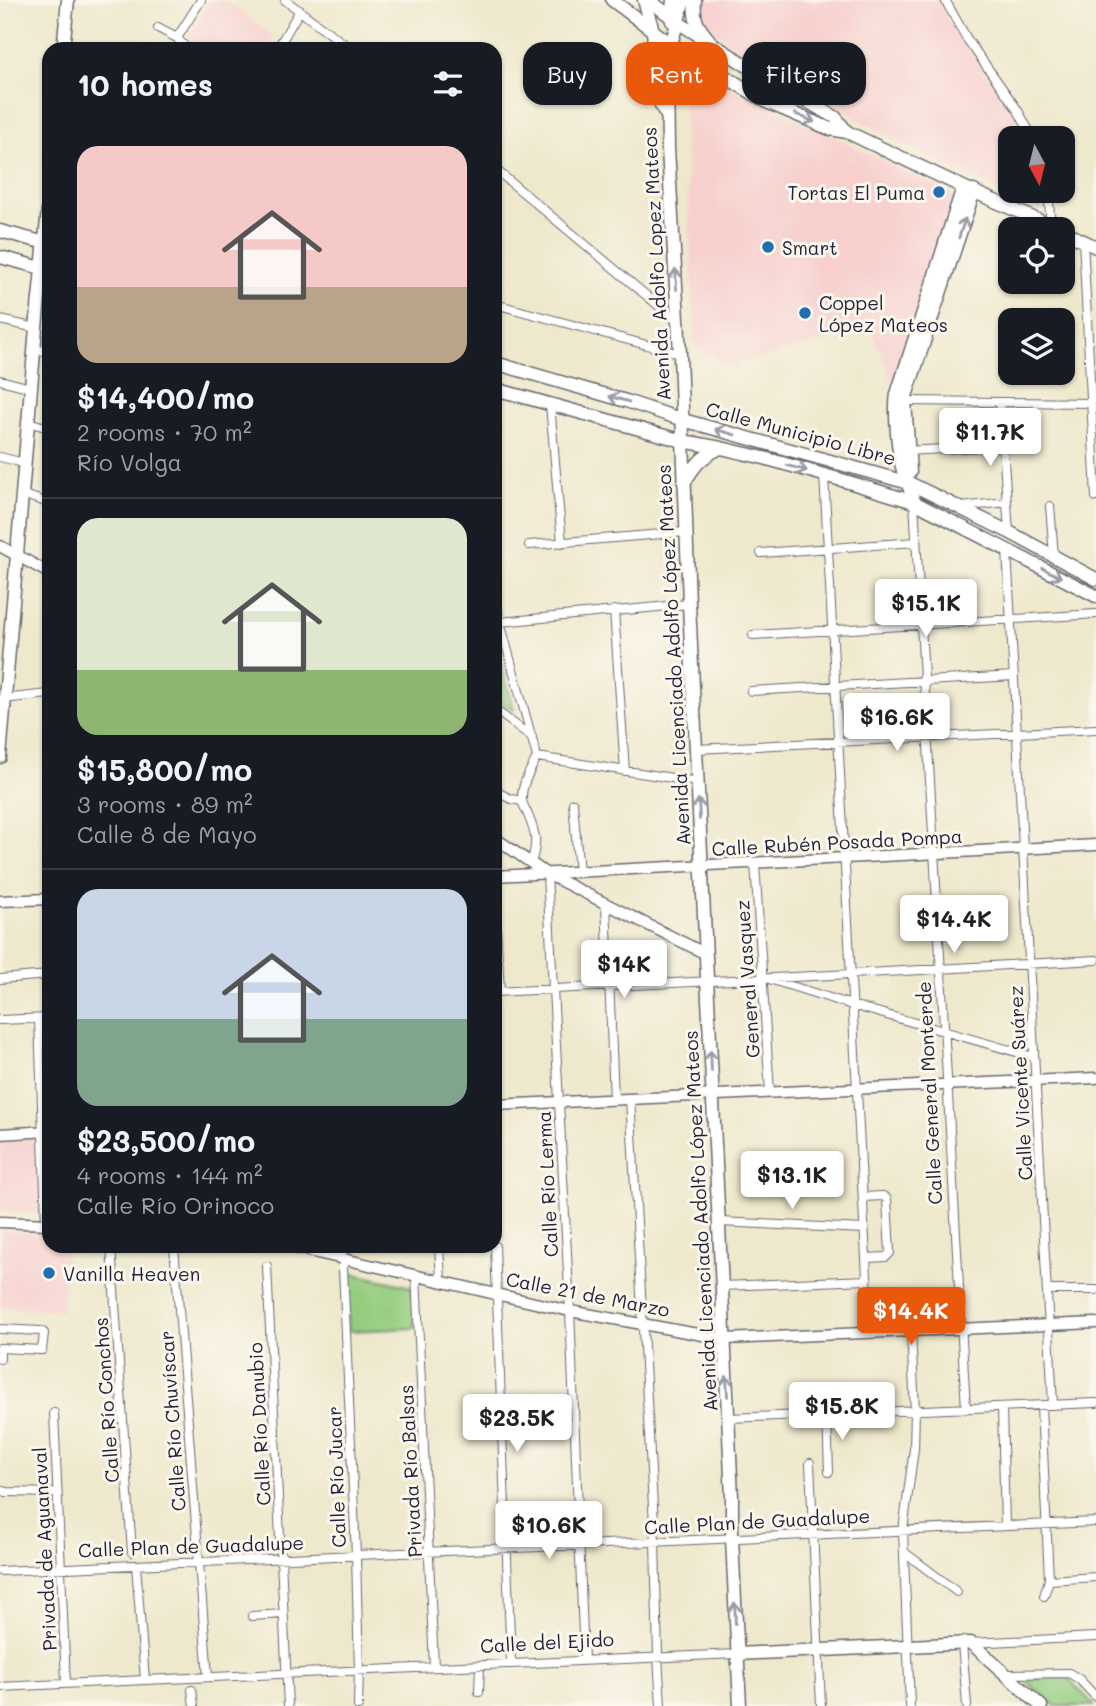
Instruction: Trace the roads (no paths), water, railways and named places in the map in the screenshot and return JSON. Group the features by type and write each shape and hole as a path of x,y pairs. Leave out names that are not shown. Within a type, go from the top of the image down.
{"main road":[{"path":"64,42 68,0"},
{"path":"612,0 653,32 675,33 704,42"},
{"path":"644,0 653,32 659,99 667,120"},
{"path":"649,0 684,42"},
{"path":"673,0 675,33"},
{"path":"675,33 684,0"},
{"path":"695,0 694,17 711,42"},
{"name":"Avenida Adolfo Lopez Mateos","path":"675,33 667,74 667,120 683,441"},
{"path":"774,105 830,129 847,132 1030,217"},
{"path":"813,105 835,117 847,132"},
{"name":"Calle General Monterde","path":"914,502 909,483 901,401 909,385 968,189"},
{"path":"0,230 42,243"},
{"path":"1075,237 1096,247"},
{"path":"0,257 42,269"},
{"path":"0,757 34,348 42,293"},
{"name":"Calle Municipio Libre","path":"502,365 626,401 683,421 909,483 1096,579"},
{"path":"502,391 683,441 764,458 914,502 1096,596"},
{"name":"Avenida Licenciado Adolfo López Mateos","path":"683,441 740,1706"},
{"path":"764,458 771,445"},
{"path":"684,483 699,460 721,448"},
{"path":"966,1643 1007,1674 1041,1706"},
{"name":"Calle del Ejido","path":"737,1654 966,1643"}],"street":[{"path":"177,38 201,0"},
{"path":"285,0 342,42"},
{"path":"945,0 967,39 1026,126"},
{"path":"281,42 300,10"},
{"path":"158,28 181,42"},
{"path":"502,175 678,322"},
{"path":"1083,240 1096,497"},
{"path":"502,306 680,354"},
{"path":"0,320 36,328"},
{"path":"34,348 42,351"},
{"path":"0,380 31,388"},
{"path":"901,401 1091,403"},
{"path":"1000,403 1009,532"},
{"path":"550,404 562,543"},
{"path":"28,422 42,426"},
{"path":"905,451 1003,446"},
{"path":"0,457 24,463"},
{"path":"824,475 870,1333"},
{"path":"21,494 42,500"},
{"name":"Calle General Monterde","path":"914,502 966,1409"},
{"path":"959,507 1007,502"},
{"path":"1050,506 1054,556"},
{"path":"529,545 686,532"},
{"path":"761,553 916,542"},
{"path":"0,546 42,569"},
{"name":"Calle Vicente Suárez","path":"1007,550 1053,1405"},
{"path":"502,622 689,604"},
{"path":"614,610 625,771"},
{"path":"753,635 1096,614"},
{"path":"502,629 537,757 523,788 522,801 536,837 531,863"},
{"path":"751,691 1014,676"},
{"path":"3,699 42,695"},
{"path":"502,715 532,737"},
{"path":"696,749 1096,729"},
{"path":"537,757 698,782"},
{"path":"502,794 522,801"},
{"path":"573,803 579,872"},
{"path":"502,843 547,874 706,954"},
{"name":"Calle Rubén Posada Pompa","path":"502,876 1096,845"},
{"name":"General Vasquez","path":"755,863 770,1093"},
{"name":"Calle Río Lerma","path":"547,874 570,1311 584,1660"},
{"path":"0,901 42,899"},
{"path":"606,903 614,1099"},
{"path":"502,991 1096,960"},
{"path":"0,979 42,976"},
{"path":"762,978 1034,1057"},
{"path":"0,1020 42,1018"},
{"path":"502,1105 1096,1078"},
{"path":"630,1098 655,1542 661,1706"},
{"path":"0,1134 42,1131"},
{"path":"863,1197 886,1198 890,1253 886,1257 866,1258"},
{"path":"0,1222 42,1224"},
{"path":"719,1222 864,1230"},
{"name":"Calle Río Conchos","path":"111,1253 132,1552"},
{"name":"Calle Río Chuvíscar","path":"175,1253 208,1677"},
{"name":"Calle 21 de Marzo","path":"315,1253 570,1311 725,1339 1096,1323"},
{"name":"Calle Río Jucar","path":"342,1253 356,1555 358,1706"},
{"path":"439,1253 441,1280"},
{"path":"495,1253 511,1664"},
{"name":"Calle Río Danubio","path":"267,1266 288,1706"},
{"name":"Privada Río Balsas","path":"416,1275 434,1667"},
{"path":"722,1286 867,1280"},
{"path":"1047,1290 1096,1290"},
{"path":"0,1329 44,1333 42,1350 0,1348"},
{"path":"911,1331 915,1411 913,1462 903,1530 911,1706"},
{"path":"729,1418 1096,1403"},
{"path":"1041,1406 1049,1580 1044,1596"},
{"path":"1002,1407 1005,1526"},
{"name":"Privada de Aguanaval","path":"54,1413 66,1684"},
{"path":"827,1414 829,1472"},
{"path":"810,1464 821,1706"},
{"path":"0,1490 57,1493"},
{"name":"Calle Plan de Guadalupe","path":"0,1571 1096,1521"},
{"path":"904,1552 957,1592"},
{"path":"136,1565 145,1679"},
{"path":"1049,1580 1096,1577"},
{"path":"252,1616 283,1614"},
{"name":"Calle del Ejido","path":"966,1643 1096,1637"},
{"path":"966,1643 967,1706"},
{"name":"Calle del Ejido","path":"0,1688 145,1679 737,1654"},
{"path":"479,1692 480,1665"},
{"path":"1007,1674 1069,1673 1079,1679 1096,1697"},
{"path":"192,1690 194,1706"}],"place":[{"name":"Tortas El Puma","path":"939,192"},
{"name":"Smart","path":"768,247"},
{"name":"Coppel López Mateos","path":"805,313"},
{"name":"Vanilla Heaven","path":"49,1273"}]}
